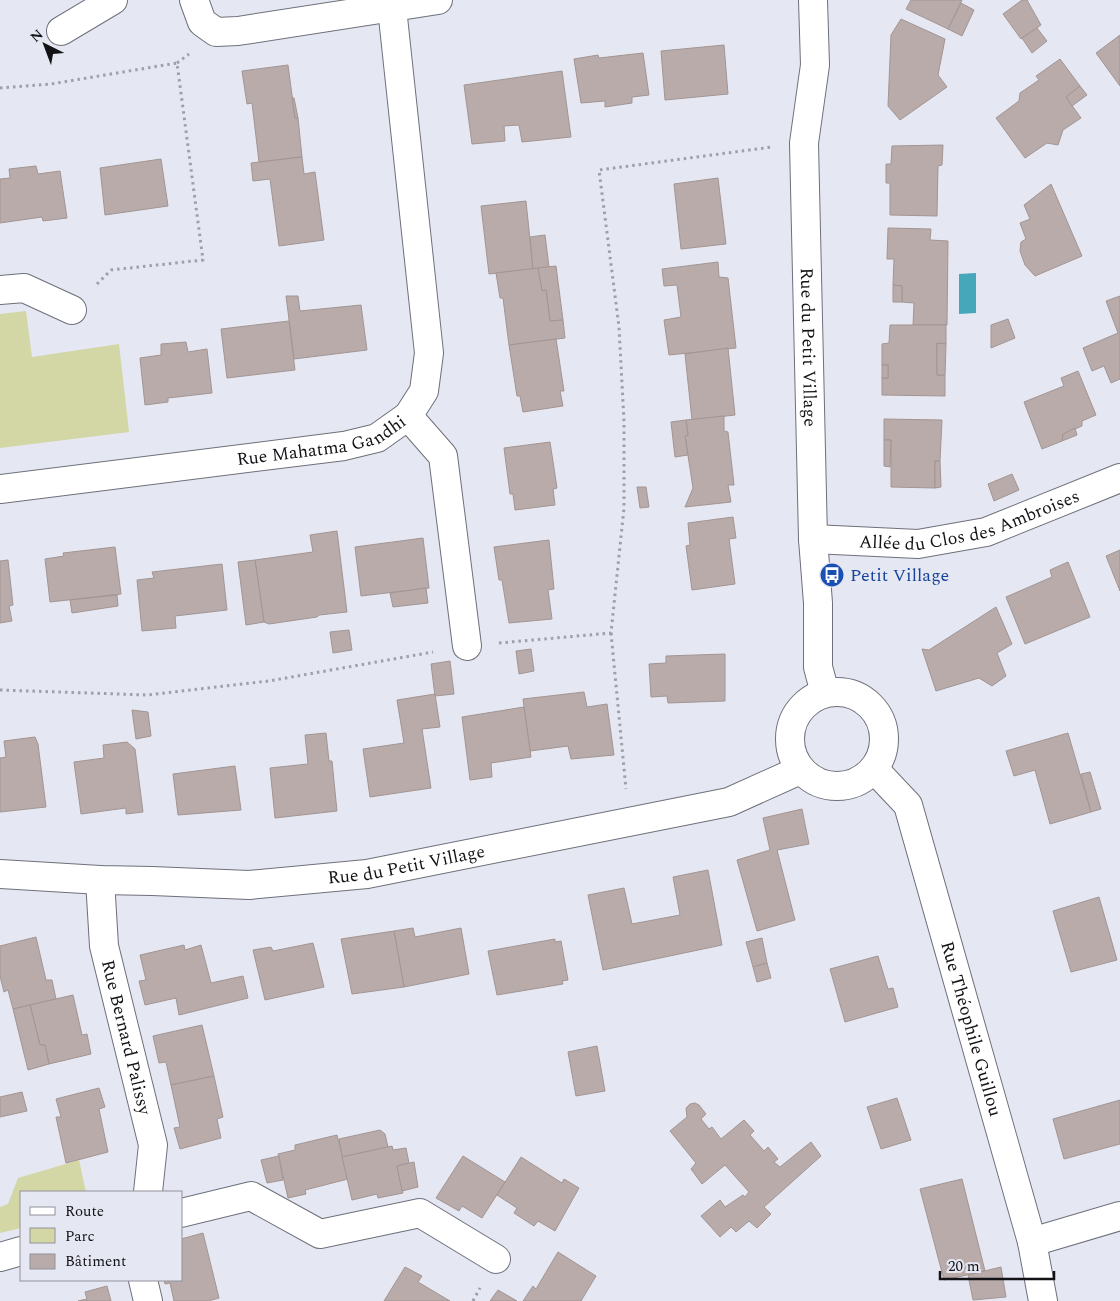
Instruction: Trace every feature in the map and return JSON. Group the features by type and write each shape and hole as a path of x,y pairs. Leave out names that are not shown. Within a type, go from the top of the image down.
{"street":[{"path":"62,30 113,0"},
{"path":"194,0 202,22 216,32 238,31 389,4 438,0"},
{"name":"Rue du Petit Village","path":"812,0 815,65 804,143 813,539 818,602 818,667 825,693"},
{"name":"Rue Mahatma Gandhi","path":"0,489 344,446 377,438 408,416 424,391 428,353 389,4"},
{"path":"0,290 24,288 72,310"},
{"path":"408,416 443,456 467,646"},
{"name":"Allée du Clos des Ambroises","path":"813,539 918,544 986,532 1120,478"},
{"path":"841,692 857,696 872,706 881,722 884,742 880,758 874,769 866,777 851,785 835,787 820,784 800,770 791,753 790,732 795,716 809,701 825,693 841,692"},
{"name":"Rue Théophile Guillou","path":"874,769 908,805 1032,1242 1043,1301"},
{"name":"Rue du Petit Village","path":"0,874 100,880 249,885 367,874 729,802 800,770"},
{"name":"Rue Bernard Palissy","path":"100,880 104,946 153,1145 148,1191"},
{"path":"182,1213 251,1196 320,1234 420,1212 496,1259"},
{"path":"1032,1242 1120,1216"},
{"path":"0,1256 20,1251"},
{"path":"144,1281 148,1301"}],"path":[{"path":"0,88 52,84 177,62 203,260 111,270 72,310"},
{"path":"611,633 630,822"}],"green space":[{"path":"26,311 32,357 119,344 129,432 0,448 0,314"},
{"path":"79,1160 86,1191 20,1191 20,1228 0,1233 0,1207 8,1204 18,1178"}],"water":[{"path":"976,273 976,313 959,314 959,274"}],"building":[{"path":"911,0 962,0 948,29 906,9"},
{"path":"1022,0 1027,0 1041,25 1021,39 1003,14"},
{"path":"961,3 974,10 962,36 948,29"},
{"path":"901,19 945,39 938,75 947,87 900,120 888,106 891,35"},
{"path":"1037,28 1047,41 1032,53 1022,38"},
{"path":"1120,35 1120,86 1096,53"},
{"path":"724,45 728,94 665,100 661,51"},
{"path":"643,53 649,95 632,97 632,103 605,107 605,101 581,103 574,59 598,55 599,58"},
{"path":"1060,59 1080,86 1066,97 1081,118 1063,130 1058,145 1047,143 1025,158 996,118 1019,101 1020,93 1039,80 1036,76"},
{"path":"288,65 295,118 298,118 302,157 259,162 252,103 247,104 242,71"},
{"path":"562,71 571,137 522,142 519,125 504,126 505,141 472,144 464,85"},
{"path":"1080,86 1087,95 1072,106 1066,97"},
{"path":"292,98 294,98 298,118 295,118"},
{"path":"943,145 942,165 938,166 937,216 890,215 890,183 886,183 886,164 891,164 892,146"},
{"path":"302,157 304,174 315,172 324,240 279,246 270,179 253,181 251,163"},
{"path":"161,159 168,206 105,215 100,168"},
{"path":"36,166 38,174 60,171 67,218 43,221 42,217 0,223 0,179 10,178 9,169"},
{"path":"718,178 726,244 681,249 674,184"},
{"path":"1051,184 1082,256 1035,276 1025,265 1020,251 1021,242 1026,239 1020,223 1030,219 1024,205"},
{"path":"526,201 533,269 489,274 481,206"},
{"path":"888,228 931,229 930,240 948,241 947,325 913,325 914,303 902,302 902,286 893,285 894,259 887,259"},
{"path":"545,235 549,267 533,269 530,237"},
{"path":"718,262 719,277 728,278 736,348 669,355 664,320 681,317 677,285 664,286 662,269"},
{"path":"556,266 563,320 550,321 546,290 542,291 538,268"},
{"path":"538,268 542,291 546,290 550,321 563,320 565,338 509,345 503,298 500,298 496,273"},
{"path":"893,285 902,286 902,302 893,302"},
{"path":"286,296 298,296 300,311 361,305 367,350 294,359"},
{"path":"1120,296 1120,379 1111,383 1104,366 1092,371 1083,348 1118,333 1106,301"},
{"path":"1008,319 1015,338 991,348 991,325"},
{"path":"289,321 295,370 227,378 221,329"},
{"path":"890,325 946,325 946,344 937,343 937,375 945,375 945,396 882,395 882,378 888,378 888,365 882,365 882,344 889,343"},
{"path":"556,339 564,391 560,391 563,406 523,412 520,396 517,396 509,345"},
{"path":"186,342 188,352 207,349 212,393 168,398 168,402 145,405 140,358 161,355 161,344"},
{"path":"937,343 946,344 945,375 937,375"},
{"path":"728,348 735,415 692,420 685,354"},
{"path":"882,365 888,365 888,378 882,378"},
{"path":"1078,371 1096,415 1082,421 1082,426 1063,434 1062,441 1042,449 1024,402 1064,386 1061,378"},
{"path":"724,416 724,431 728,432 734,485 728,485 731,502 685,507 693,488 685,436 688,435 686,420"},
{"path":"884,419 942,420 940,461 935,461 935,488 891,487 891,440 884,440"},
{"path":"686,420 688,435 685,436 688,455 675,457 671,422"},
{"path":"1075,428 1077,435 1062,441 1063,434"},
{"path":"884,440 891,440 890,467 884,466"},
{"path":"550,442 557,488 553,489 555,505 515,510 513,494 510,494 504,448"},
{"path":"935,461 940,461 941,487 935,488"},
{"path":"1012,474 1019,490 994,501 988,484"},
{"path":"637,487 646,487 649,507 640,508"},
{"path":"733,517 736,538 729,539 735,584 692,590 686,546 690,545 688,523"},
{"path":"337,531 347,612 269,624 264,622 255,560 313,552 310,535"},
{"path":"423,538 429,588 361,596 355,547"},
{"path":"549,540 554,589 548,590 552,619 509,623 494,547"},
{"path":"115,547 121,594 50,602 45,559 64,556 63,553"},
{"path":"1120,550 1120,591 1106,556"},
{"path":"8,560 13,605 9,606 12,621 0,623 0,561"},
{"path":"255,560 264,622 246,625 238,562"},
{"path":"1068,562 1090,617 1025,644 1006,597 1052,577 1050,570"},
{"path":"222,564 227,610 175,616 176,628 142,631 137,580 154,578 152,572"},
{"path":"426,588 428,603 393,607 390,593"},
{"path":"117,595 118,606 72,613 70,600"},
{"path":"996,607 1012,644 997,653 1006,676 992,686 979,678 936,691 922,649 929,650"},
{"path":"349,630 352,650 333,653 330,632"},
{"path":"531,649 534,671 519,674 516,651"},
{"path":"725,654 725,701 668,703 667,696 651,697 649,664 666,663 666,656"},
{"path":"450,661 454,694 435,696 431,664"},
{"path":"584,692 587,707 607,704 614,755 571,759 568,746 530,751 523,699"},
{"path":"435,694 440,727 422,729 431,788 370,797 363,749 404,743 397,700"},
{"path":"524,707 531,757 491,763 492,777 470,780 462,717"},
{"path":"132,710 148,712 151,736 136,739"},
{"path":"326,733 329,761 332,761 337,811 275,818 270,768 308,764 305,735"},
{"path":"1068,733 1091,812 1050,824 1035,770 1014,776 1006,751"},
{"path":"35,737 38,744 46,807 0,812 0,758 6,757 4,741"},
{"path":"127,742 135,749 143,812 126,814 126,808 81,814 74,762 104,758 103,745"},
{"path":"235,766 241,810 178,815 173,774"},
{"path":"1090,772 1101,809 1091,812 1081,774"},
{"path":"802,809 809,844 777,850 795,920 757,931 737,860 770,850 763,818"},
{"path":"708,870 722,945 603,970 588,895 624,888 632,924 680,915 673,877"},
{"path":"1099,897 1117,960 1071,972 1053,911"},
{"path":"413,928 415,937 461,928 469,974 404,987 394,931"},
{"path":"394,931 404,987 352,994 341,939"},
{"path":"36,937 46,980 52,980 56,999 13,1009 8,990 4,992 0,976 0,946"},
{"path":"762,938 767,963 753,967 746,942"},
{"path":"555,939 555,942 561,941 568,980 562,981 563,984 497,995 488,951"},
{"path":"313,943 324,987 265,1000 253,950 271,947 273,951"},
{"path":"184,945 185,950 201,945 211,983 243,976 248,998 179,1015 176,998 145,1005 139,981 146,980 140,955"},
{"path":"878,956 888,989 893,988 898,1007 845,1022 830,969"},
{"path":"767,963 771,978 757,982 753,967"},
{"path":"73,995 82,1035 87,1034 91,1054 49,1064 45,1045 40,1045 30,1005"},
{"path":"30,1005 40,1045 45,1045 49,1064 28,1070 13,1009"},
{"path":"202,1025 214,1076 171,1085 166,1062 159,1063 153,1036"},
{"path":"597,1046 605,1091 576,1096 568,1052"},
{"path":"214,1076 223,1117 217,1119 221,1138 180,1149 174,1128 180,1127 171,1085"},
{"path":"99,1088 105,1107 99,1109 108,1152 66,1163 56,1117 61,1117 56,1099"},
{"path":"22,1092 27,1111 0,1117 0,1097"},
{"path":"897,1098 911,1140 881,1149 867,1107"},
{"path":"1120,1100 1120,1144 1064,1159 1053,1119"},
{"path":"695,1103 706,1114 701,1119 709,1129 712,1127 721,1139 744,1120 754,1131 750,1135 764,1151 768,1147 778,1159 774,1162 780,1167 811,1142 821,1156 764,1207 771,1214 757,1228 749,1221 736,1232 731,1227 720,1237 701,1216 720,1200 725,1207 743,1195 745,1197 749,1192 725,1165 702,1184 691,1169 696,1163 670,1131 687,1117 686,1108 690,1104"},
{"path":"380,1130 385,1134 388,1147 342,1157 339,1139"},
{"path":"337,1135 348,1179 305,1190 306,1194 288,1198 278,1154 295,1150 295,1145"},
{"path":"392,1146 393,1150 406,1148 409,1163 397,1166 403,1193 378,1198 377,1194 352,1200 342,1157"},
{"path":"279,1156 283,1180 267,1183 261,1160"},
{"path":"463,1156 505,1182 482,1218 462,1206 459,1211 436,1198"},
{"path":"521,1157 562,1183 564,1179 579,1188 555,1231 538,1221 534,1226 514,1213 517,1208 497,1195"},
{"path":"414,1162 418,1187 402,1191 397,1166"},
{"path":"962,1179 985,1271 944,1280 920,1189"},
{"path":"203,1233 219,1298 208,1301 174,1301 170,1283 165,1284 164,1281 182,1281 182,1239"},
{"path":"558,1252 596,1276 581,1301 523,1301 533,1286 536,1289"},
{"path":"405,1267 422,1276 418,1282 450,1301 384,1301"},
{"path":"1001,1267 1006,1297 973,1300 968,1275"},
{"path":"107,1286 111,1301 78,1301 87,1299 85,1292"},
{"path":"498,1290 517,1301 490,1301"}],"place":[{"name":"Petit Village","path":"832,575"}]}
